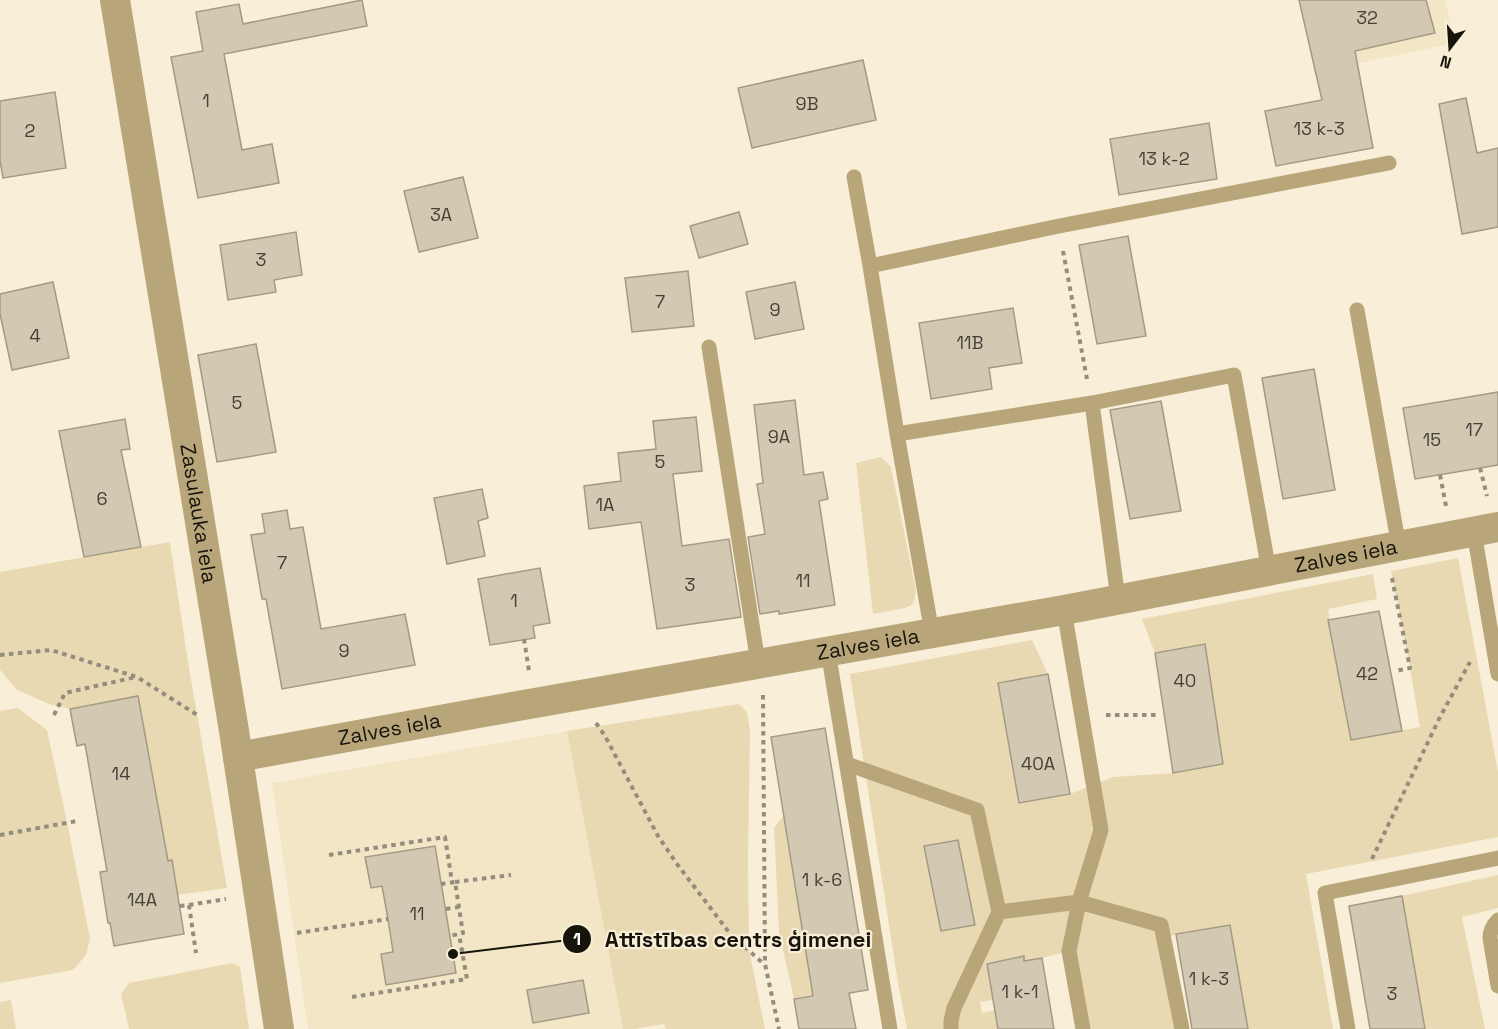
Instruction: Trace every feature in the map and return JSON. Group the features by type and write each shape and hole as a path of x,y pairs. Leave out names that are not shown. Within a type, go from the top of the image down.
{"street":[{"name":"Zasulauka iela","path":"115,0 238,757 279,1029"},
{"name":"Zalves iela","path":"238,757 1064,610 1269,571 1395,559 1486,520"}],"lane":[{"path":"870,266 1059,226 1389,163"},
{"path":"854,177 932,633"},
{"path":"1357,310 1395,559"},
{"path":"709,347 758,663"},
{"path":"897,434 1092,403 1234,375 1269,571"},
{"path":"1092,403 1118,599"},
{"path":"1486,520 1490,626 1498,674"},
{"path":"1064,610 1101,830 1079,902 1069,951 1083,1029"},
{"path":"828,651 890,1029"},
{"path":"847,764 977,810 999,912 954,1008 951,1029"},
{"path":"1348,1029 1325,893 1498,858"},
{"path":"999,912 1079,902 1161,925 1182,1029"},
{"path":"1498,920 1490,933 1498,986"}],"path":[{"path":"1059,226 1092,403"},
{"path":"1480,468 1486,520"},
{"path":"1440,475 1449,514"},
{"path":"1395,559 1410,668 1395,670"},
{"path":"1359,886 1440,717 1490,626"},
{"path":"524,639 529,675"},
{"path":"0,655 51,650 137,677 205,720"},
{"path":"758,663 763,693 765,964 779,1029"},
{"path":"54,715 65,693 137,677"},
{"path":"594,720 605,736 658,836 677,864 731,934 765,964"},
{"path":"0,835 77,821"},
{"path":"329,855 445,837 463,933 450,936"},
{"path":"441,884 511,875"},
{"path":"180,906 235,898"},
{"path":"189,905 196,952"},
{"path":"446,909 459,907"},
{"path":"265,939 388,919"},
{"path":"352,997 466,979 459,934"}],"shaded area":[{"path":"1299,0 1445,0 1455,43 1313,73 1313,61"},
{"path":"881,457 891,467 916,591 913,604 905,608 873,614 856,463"},
{"path":"170,542 227,888 178,895 172,861 168,861 138,696 70,709 49,704 17,690 0,670 0,572"},
{"path":"1458,558 1498,772 1498,837 1306,874 1333,1029 1248,1029 1230,925 1164,937 1179,1029 1087,1029 1069,951 1024,961 1024,957 993,1000 980,1002 982,1013 995,1010 998,1029 907,1029 850,674 1032,640 1048,674 998,684 1019,803 1070,794 1113,777 1173,773 1223,764 1205,644 1155,653 1142,619 1373,574 1377,599 1328,609 1351,740 1420,727 1391,571"},
{"path":"739,704 747,712 750,730 749,950 765,1029 666,1029 664,1024 623,1029 567,731"},
{"path":"18,708 47,730 90,939 86,955 73,970 0,983 0,711"},
{"path":"567,731 623,1029 308,1029 272,783"},
{"path":"784,815 813,996 794,999 779,932 774,828"},
{"path":"1498,875 1498,908 1462,917 1485,1029 1425,1029 1402,896"},
{"path":"232,963 240,967 249,1029 129,1029 121,994 129,983"},
{"path":"11,1000 16,1029 0,1029 0,1002"}],"building":[{"path":"362,0 367,26 224,54 242,150 272,144 279,183 198,198 171,57 203,51 196,12 239,4 243,24"},
{"path":"1299,0 1426,0 1435,33 1355,51 1373,148 1276,166 1265,111 1322,100"},
{"path":"863,60 876,120 752,148 738,88"},
{"path":"55,92 66,168 3,178 0,161 0,101"},
{"path":"1466,98 1477,153 1498,148 1498,227 1462,234 1439,104"},
{"path":"1209,123 1217,179 1119,195 1110,139"},
{"path":"463,177 478,238 419,252 404,191"},
{"path":"739,212 748,244 699,258 690,226"},
{"path":"296,232 302,275 274,280 276,292 228,300 220,245"},
{"path":"1128,236 1146,336 1097,344 1079,245"},
{"path":"688,271 694,326 632,332 625,278"},
{"path":"53,282 69,358 12,370 0,314 0,294"},
{"path":"795,282 804,329 755,339 746,292"},
{"path":"1013,308 1022,363 989,368 992,389 931,399 919,323"},
{"path":"256,344 276,452 217,462 198,355"},
{"path":"1314,369 1335,490 1283,499 1262,378"},
{"path":"1498,392 1498,465 1415,479 1403,408"},
{"path":"795,400 804,475 823,472 828,499 819,501 835,605 779,614 779,611 760,614 748,537 765,534 757,484 763,483 754,405"},
{"path":"1161,401 1181,511 1130,519 1110,410"},
{"path":"696,417 702,471 673,474 682,546 729,539 741,617 657,629 641,522 589,529 584,486 621,481 618,453 656,449 653,421"},
{"path":"125,419 130,449 121,450 141,547 84,557 59,431"},
{"path":"482,489 488,518 478,521 485,556 447,564 434,498"},
{"path":"287,510 290,529 303,527 321,629 405,614 415,665 282,689 266,599 262,599 251,535 265,533 262,514"},
{"path":"540,568 550,623 533,626 535,638 490,645 478,579"},
{"path":"1379,611 1402,731 1351,740 1328,620"},
{"path":"1205,644 1223,764 1173,773 1155,653"},
{"path":"1048,674 1070,794 1019,803 998,683"},
{"path":"138,696 168,861 172,860 184,934 114,946 100,872 107,871 85,744 77,746 70,709"},
{"path":"825,728 868,990 849,993 856,1029 799,1029 794,999 813,996 771,737"},
{"path":"958,840 975,925 941,931 924,846"},
{"path":"435,846 456,973 386,985 381,954 393,952 388,919 382,886 371,888 365,857"},
{"path":"1402,896 1425,1029 1370,1029 1349,906"},
{"path":"1230,925 1248,1029 1192,1029 1176,934"},
{"path":"1024,956 1024,961 1042,958 1054,1029 998,1029 987,964"},
{"path":"583,980 589,1013 533,1023 527,990"}],"place":[{"name":"Attīstības centrs ģimenei","path":"453,954"}]}
